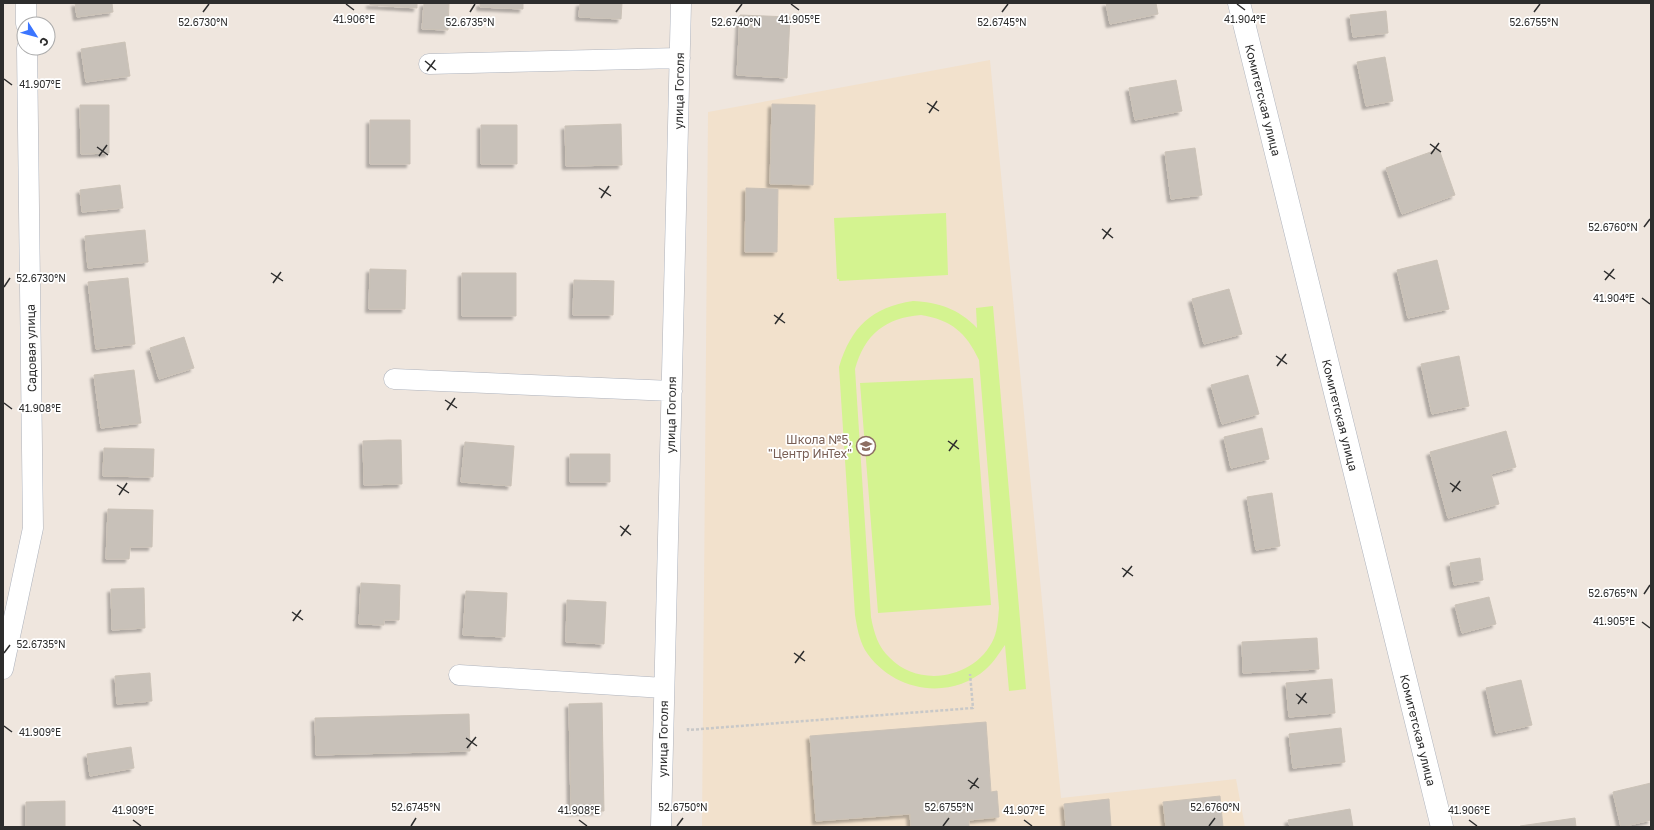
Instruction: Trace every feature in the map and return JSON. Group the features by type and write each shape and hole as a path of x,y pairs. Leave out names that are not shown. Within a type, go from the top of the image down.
{"street":[{"path":"26,3 26,16"},
{"name":"улица Гоголя","path":"661,827 681,3"},
{"name":"Комитетская улица","path":"1239,3 1442,827"},
{"name":"Садовая улица","path":"3,669 33,528 27,56"},
{"path":"429,64 680,58"},
{"path":"394,379 672,391"},
{"path":"459,675 664,688"}],"path":[{"path":"688,722 688,730 973,708 970,674"}],"shaded area":[{"name":"Школа №5, \"Центр ИнТех\"","path":"990,60 1061,798 1236,779 1245,827 702,827 708,112"}],"green space":[{"path":"946,213 948,275 839,281 839,279 837,279 834,218"},
{"path":"913,301 939,305 955,311 970,321 977,328 976,308 993,306 1026,689 1009,691 1005,645 986,669 971,679 955,686 938,688 921,687 905,683 890,675 876,664 865,650 857,628 839,367 850,341 865,321 886,308","holes":["921,315 932,317 949,324 963,335 969,342 979,360 999,608 998,623 994,638 986,652 975,662 962,670 947,675 932,676 917,674 902,668 882,649 874,629 871,617 855,369 864,346 878,330 887,324 908,317"]},
{"path":"973,378 991,605 878,613 860,383"}],"building":[{"path":"75,3 112,3 113,12 77,17"},
{"path":"370,3 417,3 417,8 370,5"},
{"path":"424,3 449,3 448,30 422,29"},
{"path":"480,3 523,3 523,9 480,7"},
{"path":"580,3 622,3 621,19 579,17"},
{"path":"1106,3 1156,3 1158,14 1110,24"},
{"path":"1386,11 1388,33 1353,37 1350,15"},
{"path":"740,15 790,17 787,78 737,75"},
{"path":"125,42 130,76 86,82 81,49"},
{"path":"1385,57 1393,101 1366,106 1357,62"},
{"path":"1176,80 1182,111 1135,120 1129,88"},
{"path":"772,104 815,105 813,185 770,184"},
{"path":"80,105 109,105 109,153 81,154"},
{"path":"370,120 410,120 410,164 370,164"},
{"path":"621,124 622,165 566,166 565,126"},
{"path":"481,125 517,125 517,164 481,164"},
{"path":"1195,148 1202,195 1171,199 1165,152"},
{"path":"1439,149 1455,195 1402,214 1386,168"},
{"path":"120,185 123,208 82,212 80,190"},
{"path":"746,188 778,189 777,252 745,252"},
{"path":"145,230 148,262 88,268 85,236"},
{"path":"1437,260 1449,309 1408,318 1397,270"},
{"path":"370,269 406,270 405,309 369,309"},
{"path":"462,273 516,273 516,316 462,316"},
{"path":"128,278 135,344 96,349 88,282"},
{"path":"574,280 614,281 613,315 573,315"},
{"path":"1229,289 1242,334 1204,344 1192,299"},
{"path":"184,337 194,368 159,379 150,348"},
{"path":"1459,356 1469,406 1432,414 1421,364"},
{"path":"134,370 141,423 101,428 94,375"},
{"path":"1248,375 1259,414 1222,424 1211,385"},
{"path":"1262,428 1269,459 1231,468 1224,437"},
{"path":"1506,431 1516,467 1491,474 1499,504 1448,518 1430,452"},
{"path":"401,440 402,484 364,485 363,441"},
{"path":"465,442 514,446 511,486 461,482"},
{"path":"104,448 154,449 153,477 103,476"},
{"path":"570,454 610,454 610,482 570,482"},
{"path":"1272,493 1280,546 1256,550 1247,497"},
{"path":"108,509 153,510 152,547 130,547 129,559 106,559"},
{"path":"1480,558 1483,580 1454,585 1450,563"},
{"path":"361,583 400,585 399,620 384,620 384,625 359,624"},
{"path":"144,588 145,628 112,630 111,589"},
{"path":"466,591 507,593 505,637 463,635"},
{"path":"1489,597 1496,624 1462,633 1455,605"},
{"path":"567,600 606,602 604,644 566,642"},
{"path":"1317,638 1319,669 1243,673 1242,642"},
{"path":"150,673 152,701 117,704 115,676"},
{"path":"1332,679 1335,713 1289,717 1286,683"},
{"path":"1521,680 1532,725 1496,733 1486,688"},
{"path":"602,703 604,811 571,812 569,704"},
{"path":"469,714 470,751 316,755 315,718"},
{"path":"986,722 991,792 997,791 999,817 969,820 969,827 911,827 910,814 816,821 810,736"},
{"path":"1341,728 1345,762 1293,768 1289,734"},
{"path":"131,747 134,768 90,776 87,754"},
{"path":"1651,783 1651,820 1621,827 1613,792"},
{"path":"1220,796 1223,827 1166,827 1163,802"},
{"path":"1109,799 1111,827 1066,827 1064,804"},
{"path":"65,801 65,827 26,827 26,802"},
{"path":"1350,809 1353,827 1290,827 1288,820"},
{"path":"1575,818 1576,827 1520,827 1520,826"}],"place":[{"name":"Школа №5, \"Центр ИнТех\"","path":"866,446"}]}
